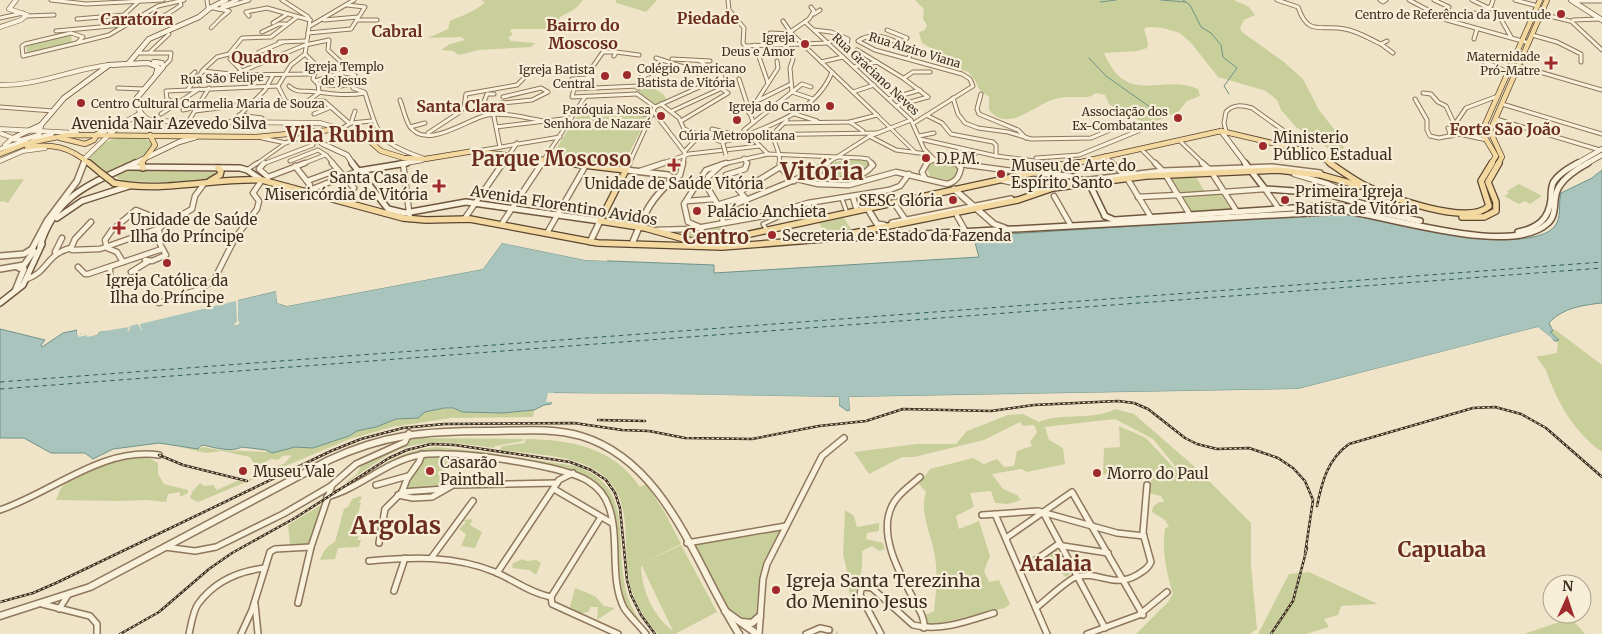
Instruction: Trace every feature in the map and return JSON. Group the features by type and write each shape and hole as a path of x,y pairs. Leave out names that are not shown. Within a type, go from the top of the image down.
{"main road":[{"path":"129,63 146,42 153,37 202,15 210,8 226,0"},
{"path":"1224,130 1316,153 1362,184 1421,206 1468,214 1484,211 1490,204 1481,180 1496,156 1483,137 1483,129 1540,0"},
{"path":"802,242 956,215 974,207 1024,199 1050,189 1087,182 1164,173 1250,169 1320,175 1354,184 1439,214 1470,218 1489,216 1493,214 1497,207 1488,182 1502,157 1491,134 1496,118 1548,0"},
{"path":"1573,0 1601,19"},
{"path":"0,153 56,139 66,139 75,144 84,144 94,139 97,134 120,125 141,113 135,102 162,65 169,61"},
{"path":"129,63 162,65"},
{"path":"12,139 41,126 64,98 109,65 129,63 162,65"},
{"path":"1512,63 1519,65"},
{"path":"151,64 158,67 156,74"},
{"path":"110,134 120,125"},
{"path":"12,139 18,140 38,136 41,132 41,126"},
{"name":"Avenida Nair Azevedo Silva","path":"0,153 45,139 97,134 256,137 322,129 341,129 365,137 381,151 393,156 425,159 474,151 626,170"},
{"path":"1224,130 1265,189 1290,188 1341,193 1400,216"},
{"name":"Avenida Florentino Avidos","path":"410,212 463,202 476,203 639,226 690,241 713,242 1224,130"},
{"path":"280,135 308,134 318,138 323,144 348,154 358,171 388,209 399,213 410,212"},
{"path":"143,168 141,164 155,145 150,135"},
{"path":"0,303 11,296 24,277 31,271 48,226 75,192 183,140 201,136"},
{"path":"0,153 47,144 66,146 114,183 129,186 260,182 307,191 410,219 465,218 590,242 703,247 965,230 1059,226 1279,209 1340,207 1375,210 1436,225 1466,230 1522,232 1545,221 1555,181 1586,157 1601,152"},
{"path":"1029,173 1072,176 1087,182 1105,216 1114,220 1346,211 1369,213 1459,233 1518,236 1532,233 1550,222 1559,186 1601,152"},
{"path":"358,171 425,159"},
{"path":"120,170 129,167 247,170 260,182"},
{"path":"201,185 212,181 220,175 222,171 218,168"},
{"path":"600,221 626,170"},
{"path":"40,246 52,225 68,209 95,195 129,186"},
{"path":"1059,226 1101,221 1105,216"}],"street":[{"path":"16,0 8,9 26,15"},
{"path":"51,0 78,3 163,0"},
{"path":"90,0 102,3 108,0"},
{"path":"77,43 83,38 69,34 35,41 22,45 23,57 109,36 131,20 160,5 184,0"},
{"path":"218,8 237,0"},
{"path":"207,1 210,8 218,8 249,0"},
{"path":"282,0 307,16 310,20 305,43 305,54 317,66 317,71 313,77 319,92"},
{"path":"309,29 320,20 354,0"},
{"path":"728,0 729,10 744,24 746,37 743,46 828,43 835,39 847,44 848,39 826,30 814,30"},
{"path":"1277,0 1298,7 1302,19 1307,25 1322,29 1345,29 1381,44 1393,53"},
{"path":"1380,0 1383,2 1386,0"},
{"path":"1411,0 1431,10 1439,18 1529,43"},
{"path":"1434,0 1448,5 1446,12 1439,18"},
{"path":"1472,0 1490,7 1498,13 1503,28 1512,38"},
{"path":"1515,0 1538,6"},
{"path":"1573,0 1602,1"},
{"path":"113,25 138,2"},
{"path":"136,21 144,23 156,20 178,8 181,5 180,2"},
{"path":"1483,4 1493,2"},
{"path":"1472,13 1480,14 1490,7 1493,2"},
{"path":"309,29 352,29 365,7 348,5"},
{"path":"811,7 815,15"},
{"path":"211,28 229,11 218,8"},
{"path":"249,16 246,12 267,8 310,20"},
{"path":"770,33 791,33 820,10"},
{"path":"273,23 286,14"},
{"path":"1541,14 1574,22 1601,19"},
{"path":"0,27 26,15"},
{"path":"0,18 26,15 54,15"},
{"path":"68,28 78,18 125,15"},
{"path":"188,89 203,71 202,69 217,57 229,54 242,38 272,37 297,16"},
{"path":"320,20 377,20"},
{"path":"783,21 791,33 924,161 936,160 958,165 1029,173"},
{"name":"Rua Graciano Neves","path":"805,22 913,121 927,154"},
{"path":"1574,22 1602,50"},
{"path":"262,32 278,24 286,24"},
{"path":"56,31 68,28 123,25"},
{"path":"1474,39 1477,29"},
{"path":"887,30 907,38 900,44 912,51 908,59"},
{"path":"150,52 169,34"},
{"name":"Rua Alziro Viana","path":"900,44 878,35 861,38 858,41 870,48 962,74 970,79 973,86 953,98"},
{"path":"1532,35 1557,42 1581,54 1580,62"},
{"path":"76,36 77,43"},
{"path":"26,40 35,41"},
{"path":"259,52 281,42 305,43 329,40 328,50 342,63"},
{"path":"1381,44 1387,41"},
{"path":"233,75 305,43"},
{"path":"786,43 793,59 790,68 792,92"},
{"path":"755,45 768,83"},
{"path":"857,50 904,78 928,96 896,106"},
{"path":"587,88 587,78 591,68 604,51 615,54 639,55"},
{"path":"138,53 171,53 169,61"},
{"path":"305,54 291,65 278,86 286,102 322,101 350,123"},
{"path":"1486,55 1512,63"},
{"path":"821,62 843,56"},
{"path":"656,58 685,67 728,93 681,121"},
{"path":"672,58 684,62 710,61"},
{"path":"230,59 242,71"},
{"path":"1480,60 1508,72"},
{"path":"672,181 668,175 626,170 653,111 661,104 722,77 700,61"},
{"path":"750,113 778,68 776,61"},
{"path":"854,67 877,62"},
{"path":"637,94 641,77 673,64"},
{"path":"0,85 20,86 85,67 109,65"},
{"path":"1519,65 1602,89"},
{"path":"637,94 572,98 574,89 638,86 685,67"},
{"name":"Rua São Felipe","path":"203,71 233,75 312,74"},
{"path":"194,80 188,79 195,72"},
{"path":"316,83 345,72 356,75"},
{"path":"772,134 826,88 832,72"},
{"path":"904,78 913,72 930,72"},
{"path":"232,123 268,86 275,75"},
{"path":"426,134 460,112 464,107 466,94 517,85 524,78"},
{"path":"572,79 587,78"},
{"path":"830,80 839,79"},
{"path":"740,80 753,122"},
{"path":"316,83 341,86 352,85 358,82"},
{"path":"672,111 730,84"},
{"path":"759,100 791,84"},
{"path":"768,154 744,130 802,84 811,87"},
{"path":"352,85 353,88 364,93 378,132 386,140 413,155 425,159"},
{"path":"853,92 874,85"},
{"name":"Rua São Felipe","path":"175,103 167,100 167,91 200,88 278,86"},
{"path":"289,86 295,91 343,96 364,93"},
{"path":"118,88 143,89"},
{"path":"161,114 200,88"},
{"path":"188,122 209,88"},
{"path":"484,105 527,101 546,95 547,92 541,88 503,97"},
{"path":"889,99 920,90"},
{"path":"308,101 319,92"},
{"path":"792,92 813,99"},
{"path":"1423,93 1431,94 1438,102 1446,106 1459,134"},
{"path":"486,115 484,105 487,94 494,94"},
{"path":"637,94 657,115 685,154"},
{"path":"981,94 977,109 978,114 1018,130 1026,138"},
{"path":"1455,122 1466,108 1498,96"},
{"path":"501,224 585,97"},
{"path":"722,208 817,170 834,157 870,136 928,116 953,98 958,114 965,123 978,128 1008,132 1026,138 1082,139 1096,136 1124,124"},
{"path":"1414,99 1427,120 1428,134 1433,137 1459,134 1483,137 1491,134"},
{"path":"400,100 410,127 426,134 438,134 456,130 474,118 486,115 544,121"},
{"path":"175,103 198,105"},
{"path":"194,111 250,104"},
{"path":"661,104 672,111 681,121 684,129 722,143 749,135 878,133"},
{"path":"1502,104 1602,134"},
{"path":"183,110 198,105"},
{"path":"1224,130 1228,108 1232,105 1246,106 1316,153"},
{"path":"0,107 53,111"},
{"path":"314,114 331,107"},
{"path":"579,107 653,111"},
{"path":"350,123 355,111"},
{"path":"141,113 150,121 320,123 341,129 350,123 372,121"},
{"path":"795,114 821,123"},
{"path":"239,115 262,118"},
{"path":"785,122 850,122 877,115"},
{"path":"928,116 942,123 951,134 993,142 996,145 996,156"},
{"path":"494,117 500,147"},
{"path":"496,127 571,118"},
{"path":"749,135 790,118"},
{"path":"1496,118 1601,152"},
{"path":"850,122 893,149 927,154 936,160"},
{"path":"320,123 324,126 322,129"},
{"path":"410,127 424,123"},
{"path":"1448,128 1451,136"},
{"path":"712,129 741,136"},
{"path":"1028,160 1079,155 1143,129"},
{"path":"0,131 97,134"},
{"path":"0,131 8,134 12,139 0,153"},
{"path":"0,153 26,140 61,133"},
{"path":"920,138 934,133"},
{"path":"0,256 26,254 33,249 44,224 63,201 84,166 84,159 110,134"},
{"path":"102,142 124,134"},
{"path":"247,170 287,142 308,134"},
{"path":"772,134 779,155 780,167 795,180 818,184 849,185 891,173 909,174 947,184 997,226 1005,228"},
{"path":"632,244 647,207 654,198 679,176 685,154 699,136"},
{"path":"256,137 287,142"},
{"path":"474,151 560,137"},
{"path":"920,138 996,156 1066,165"},
{"path":"1181,142 1210,171 1237,212"},
{"path":"465,218 517,143"},
{"path":"722,143 728,162"},
{"path":"323,144 325,155"},
{"path":"313,145 265,162 260,166 260,169 268,176 325,155"},
{"path":"638,172 685,154 760,146"},
{"path":"0,161 23,151 43,148 56,148 78,154"},
{"path":"952,164 960,148"},
{"path":"290,161 318,150 325,155 354,188"},
{"path":"1142,150 1164,173 1190,215"},
{"path":"968,166 976,152"},
{"path":"702,228 688,222 684,205 704,171 722,164 768,154 865,158 872,162 872,166 860,175 838,179 820,177 817,174 817,170"},
{"path":"286,155 308,183 318,187"},
{"path":"1105,156 1125,177 1152,219"},
{"path":"744,158 747,163 745,169 726,175 742,191 745,198"},
{"path":"924,161 922,172 926,178"},
{"path":"403,163 410,219"},
{"path":"722,164 707,180 706,187 722,208 723,220"},
{"path":"546,233 586,165"},
{"path":"947,184 958,179 961,168 958,165"},
{"path":"742,191 780,167"},
{"path":"1164,173 1272,167 1313,171 1362,184"},
{"path":"308,183 337,170"},
{"path":"1278,170 1328,184 1341,193 1355,197"},
{"path":"308,183 307,191 358,171"},
{"path":"654,230 664,228 688,230 702,228 723,220 729,222 771,215 808,203 842,199 896,188 909,174 922,172"},
{"path":"998,180 1041,189"},
{"path":"159,303 200,289 214,280 240,230 258,207 259,201 253,193 260,182"},
{"path":"868,200 876,224 881,225 1016,198 1057,184 1087,182"},
{"path":"56,252 71,248 74,250 107,248 159,228 192,209 195,196 201,185"},
{"path":"859,185 865,194"},
{"path":"1050,189 1070,224"},
{"path":"1138,197 1265,189 1279,209"},
{"path":"852,197 857,211"},
{"path":"687,201 714,198"},
{"path":"842,199 846,210"},
{"path":"808,203 816,218"},
{"path":"768,230 763,224 808,203"},
{"path":"894,203 904,220"},
{"path":"107,248 105,240 109,233 136,210 168,223"},
{"path":"956,215 965,230"},
{"path":"590,242 600,221"},
{"path":"71,248 75,239 91,222"},
{"path":"131,272 147,261 155,261 166,255 159,239 159,228"},
{"path":"0,269 24,268 24,277 36,276 56,252 62,238"},
{"path":"19,268 26,265 33,251 40,246"},
{"path":"107,248 117,252 122,262"},
{"path":"78,267 86,274 162,249"},
{"path":"110,267 110,278"},
{"path":"31,271 35,273 43,268"},
{"path":"0,616 42,604 98,584 341,454 381,439 409,433 543,431 572,434 595,440 618,452 642,473 668,508 721,606 739,634"},
{"path":"164,547 196,551 216,547 283,514 332,485 356,464 405,442 409,433"},
{"path":"721,606 735,619 758,634 765,569 824,453 844,438"},
{"path":"0,510 42,493 87,469 109,460 137,453 159,455"},
{"path":"327,497 341,494 384,469 422,454 437,453 553,467 573,473 590,481 606,499 612,523 621,599 626,610 646,634"},
{"path":"379,543 385,509 400,493 422,454"},
{"path":"553,467 558,482"},
{"path":"497,573 558,482 573,473"},
{"path":"376,485 409,476"},
{"path":"920,477 892,506 888,524 896,562 923,616 924,628"},
{"path":"400,493 412,498 432,496 453,485 558,482"},
{"path":"298,603 311,547 332,485"},
{"path":"1036,608 1077,577 1116,583 1124,582 1132,579 1150,565 1144,536 1147,485"},
{"path":"554,489 612,523"},
{"path":"1006,538 1072,492 1142,615"},
{"path":"432,557 473,501"},
{"path":"982,515 1028,511 1043,512 1122,534 1144,536"},
{"path":"1043,512 1104,628"},
{"path":"995,514 1047,634"},
{"path":"601,518 551,597 552,604 618,634"},
{"path":"687,543 786,526"},
{"path":"1020,570 1054,546 1108,553"},
{"path":"241,634 255,602 269,553 272,550 311,547"},
{"path":"369,561 432,557 459,560 497,573 551,597"},
{"path":"394,591 404,558"},
{"path":"189,634 197,605 222,581 246,570 265,568"},
{"path":"881,634 860,595 861,589 865,587 872,588 913,625 924,628 943,626 994,613"},
{"path":"1088,634 1123,624 1142,615 1167,592"},
{"path":"59,609 68,595"},
{"path":"255,602 258,634"},
{"path":"42,604 90,616 97,624 98,634"},
{"path":"735,619 752,624 760,616"},
{"path":"806,634 820,628 829,630"}],"green space":[{"path":"481,0 583,0 575,9 560,17 555,29 512,29 510,31 513,35 508,37 511,41 535,43 531,47 479,50 459,55 453,51 441,50 450,44 465,40 461,37 428,38 448,29 450,21 469,13 485,2"},
{"path":"615,0 657,0 646,12 617,3"},
{"path":"915,0 1234,0 1249,7 1255,15 1244,20 1240,28 1242,32 1284,62 1303,79 1319,110 1338,134 1346,153 1340,154 1326,147 1296,127 1281,110 1277,100 1266,91 1218,77 1192,44 1180,33 1163,28 1148,27 1144,29 1148,43 1147,48 1137,51 1104,53 1113,70 1123,80 1146,86 1172,84 1198,89 1200,96 1187,101 1179,111 1148,123 1127,116 1109,104 1105,95 1097,93 1088,97 1062,97 1051,100 1015,118 997,117 989,110 989,97 979,89 975,80 968,72 939,61 934,50 922,43 919,32 925,30 927,25 923,19 924,9"},
{"path":"71,34 72,44 27,55 26,44"},
{"path":"647,84 663,94 667,100 655,106 638,94 639,87"},
{"name":"Parque Moscoso","path":"581,110 648,117 622,166 550,158"},
{"path":"118,137 143,138 151,142 152,146 143,156 107,173 89,158 101,144"},
{"path":"858,159 868,161 870,166 852,175 833,177 820,175 819,172 826,165"},
{"path":"936,161 959,166 960,171 953,181 930,176 927,168"},
{"path":"132,169 139,171 214,172 216,175 208,181 194,183 123,181 113,175"},
{"path":"1194,174 1206,193 1220,193 1231,210 1191,215 1167,176"},
{"path":"24,179 8,203 0,202 0,180"},
{"path":"1519,184 1542,196 1530,204 1525,201 1519,204 1504,196 1509,193 1507,191"},
{"path":"745,202 756,214 729,220 724,210"},
{"path":"844,218 851,229 827,236 819,223"},
{"path":"721,227 725,239 706,241 665,230 689,233"},
{"path":"1552,329 1602,365 1602,452 1583,435 1568,416 1555,394 1546,370 1537,357 1557,353 1558,343 1555,341 1558,340 1549,332 1553,331"},
{"path":"444,408 490,413 534,410 533,417 451,418 392,427 350,439 247,482 258,471 284,464 292,455 283,456 278,460 271,459 259,465 254,464 250,457 222,451 206,453 176,446 198,449 203,447 219,450 268,452 266,450 349,436 357,431 376,427 396,419 418,417 425,412"},
{"path":"1115,409 1134,414 1195,467 1251,523 1251,565 1257,629 1250,634 1136,634 1168,602 1173,594 1164,553 1165,528 1169,527 1165,520 1152,512 1153,507 1159,502 1164,502 1161,496 1149,493 1151,482 1143,472 1103,474 1104,448 1120,447 1119,426 1146,438 1174,468 1175,474 1175,466 1153,439 1115,419 1045,427 1049,440 1063,448 1065,464 1027,472 1021,469 992,474 1003,489 1017,495 1021,500 1008,504 995,503 991,491 970,493 974,507 956,516 959,529 979,521 990,556 984,571 989,582 999,580 1010,604 1005,608 928,626 926,615 934,611 936,570 935,557 925,516 924,500 926,492 919,484 930,469 973,458 984,464 997,459 1004,467 1014,466 1017,451 1032,446 1030,442 1037,432 1034,425 1023,426 1020,422 984,440 914,457 902,457 869,474 854,452 917,444 956,444 967,431 1008,415 1023,414 1039,422 1058,417 1097,415"},
{"path":"412,439 524,439 523,441 495,446 494,448 440,442 414,445 388,455 346,483 356,475 361,466"},
{"path":"526,439 559,441 590,448 604,454 617,463 629,473 640,487 646,484 664,511 681,544 641,564 681,545 717,612 675,634 658,634 648,622 633,595 627,563 624,513 620,498 612,485 600,473 583,464 553,456 500,450 502,446 524,443","holes":["642,566 673,631 654,610 646,594"]},
{"path":"437,447 493,453 490,457 458,452 418,452 362,478 406,453"},
{"path":"495,454 576,466 594,475 606,486 614,499 618,513 626,592 641,623 627,607 624,600 617,534 612,510 603,492 590,480 575,471 558,466 495,458"},
{"path":"136,456 149,458 158,463 158,474 164,484 188,490 188,493 180,497 180,492 168,494 166,502 147,500 56,500 63,486 77,476 108,463"},
{"name":"Casarão Paintball","path":"424,456 450,456 438,487 405,489"},
{"path":"237,481 246,482 198,502 190,498 192,492 200,483 204,486 213,485 217,490"},
{"path":"362,497 359,503 361,503 355,525 359,526 357,532 361,532 357,540 361,540 359,547 338,548 335,559 320,560 326,549 335,542 344,509 348,507 352,499"},
{"path":"324,503 310,544 290,544 288,525"},
{"path":"845,510 854,516 857,527 879,523 879,531 867,533 866,539 883,543 885,549 879,551 872,546 862,551 861,573 851,606 843,555"},
{"path":"473,519 470,525 482,532 475,548 461,546 466,534 459,529 466,522 463,520"},
{"path":"782,529 761,571 756,616 755,619 749,621 728,609 693,544 696,542 701,544 764,534 765,531"},
{"path":"1056,549 1070,574 1066,577 1056,568 1050,568 1042,560"},
{"path":"523,559 526,561 536,560 541,563 536,575 529,570 512,568 513,563"},
{"path":"1309,572 1378,604 1341,606 1338,615 1324,619 1329,627 1306,634 1258,634 1289,574"},
{"path":"575,588 595,596 604,606 615,608 597,620 598,607 591,607 588,612 579,614 570,607"},
{"path":"1553,624 1576,624 1585,634 1524,634"}],"water":[{"path":"1602,170 1602,303 1573,308 1554,318 1549,323 1553,331 1550,332 1559,340 1555,341 1538,327 1298,389 849,397 850,410 847,411 839,405 839,397 554,393 551,404 534,410 503,413 463,412 453,408 444,408 425,412 418,418 396,419 376,427 357,431 349,436 313,448 295,447 272,453 266,450 242,447 227,450 202,445 198,449 159,443 113,449 93,459 85,453 51,453 24,438 0,438 0,329 45,340 41,345 42,347 63,333 77,330 77,334 97,335 99,332 277,291 277,303 287,306 483,269 502,243 585,260 714,265 714,273 979,257 974,239 977,239 977,236 1339,213 1348,213 1456,235 1517,239 1540,235 1555,226 1559,214 1561,193 1592,178"}],"pier":[{"path":"501,241 586,258 608,258 607,261 585,260 502,243 483,269 287,306 277,303 276,291 238,300 238,321 240,322 238,325 234,325 237,321 236,301 140,324 141,329 144,329 141,330 138,324 130,326 127,332 129,327 99,332 97,335 87,337 87,335 79,337 77,334 79,329 80,334 96,333 99,330 276,288 279,290 280,301 287,303 482,266"},
{"path":"1538,327 1553,339 1550,340 1537,329 1299,391 851,400 852,410 850,410 849,397 1298,389"},
{"path":"548,393 839,397 839,409 836,406 836,400 556,396 554,405 551,407 552,402 546,402"}],"waterway":[{"path":"1100,2 1116,0"},
{"path":"1161,0 1185,2"},
{"path":"1183,0 1190,5 1201,27 1211,33 1221,45 1223,57 1237,68 1224,86 1229,94"},
{"path":"1089,58 1106,76 1164,117"}],"ferry route":[{"path":"0,382 1602,262"},
{"path":"0,389 1602,268"}],"tunnel":[{"path":"829,630 837,634"}],"railway":[{"path":"0,602 33,593 56,583 331,451 361,439 403,428 444,424 574,423 622,430 649,431 685,438 752,439 819,426 866,421 903,409 991,411 1034,405 1118,401 1134,403 1148,409 1185,438 1197,444 1217,449 1249,448 1278,458 1293,468 1305,481 1313,500 1305,554"},
{"path":"1317,506 1327,471 1336,456 1349,444 1473,408 1495,407 1521,414 1546,428 1602,477"},
{"path":"598,420 645,421"},
{"path":"120,634 159,612 209,569 232,553 295,518 389,458 407,450 431,444 455,445 570,462 591,470 606,480 615,493 620,508 627,580 631,595 641,615 655,634"},
{"path":"159,455 183,465 247,481"},
{"path":"1271,634 1293,601 1307,548"}],"place":[{"name":"Centro de Referência da Juventude","path":"1561,14"},
{"name":"Igreja Deus e Amor","path":"805,44"},
{"name":"Igreja Templo de Jesus","path":"344,51"},
{"name":"Maternidade Pró-Matre","path":"1551,63"},
{"name":"Colégio Americano Batista de Vitória","path":"627,75"},
{"name":"Igreja Batista Central","path":"605,76"},
{"name":"Centro Cultural Carmelia Maria de Souza","path":"81,103"},
{"name":"Igreja do Carmo","path":"830,106"},
{"name":"Paróquia Nossa Senhora de Nazaré","path":"661,116"},
{"name":"Associação dos Ex-Combatantes","path":"1178,118"},
{"name":"Cúria Metropolitana","path":"737,120"},
{"name":"Ministerio Público Estadual","path":"1263,146"},
{"name":"D.P.M.","path":"926,158"},
{"name":"Unidade de Saúde Vitória","path":"674,165"},
{"name":"Museu de Arte do Espírito Santo","path":"1001,174"},
{"name":"Santa Casa de Misericórdia de Vitória","path":"439,186"},
{"name":"SESC Glória","path":"953,200"},
{"name":"Primeira Igreja Batista de Vitória","path":"1285,200"},
{"name":"Palácio Anchieta","path":"697,211"},
{"name":"Unidade de Saúde Ilha do Príncipe","path":"119,228"},
{"name":"Secreteria de Estado da Fazenda","path":"772,235"},
{"name":"Igreja Católica da Ilha do Príncipe","path":"167,263"},
{"name":"Museu Vale","path":"243,471"},
{"name":"Casarão Paintball","path":"430,471"},
{"name":"Morro do Paul","path":"1097,473"},
{"name":"Igreja Santa Terezinha do Menino Jesus","path":"776,590"}],"district":[{"name":"Piedade","path":"708,18"},
{"name":"Caratoíra","path":"137,19"},
{"name":"Cabral","path":"397,31"},
{"name":"Bairro do Moscoso","path":"583,34"},
{"name":"Quadro","path":"260,57"},
{"name":"Santa Clara","path":"461,106"},
{"name":"Forte São João","path":"1505,129"},
{"name":"Vila Rubim","path":"340,134"},
{"name":"Parque Moscoso","path":"551,158"},
{"name":"Vitória","path":"822,171"},
{"name":"Centro","path":"716,236"},
{"name":"Argolas","path":"396,525"},
{"name":"Capuaba","path":"1442,549"},
{"name":"Atalaia","path":"1056,563"}]}
